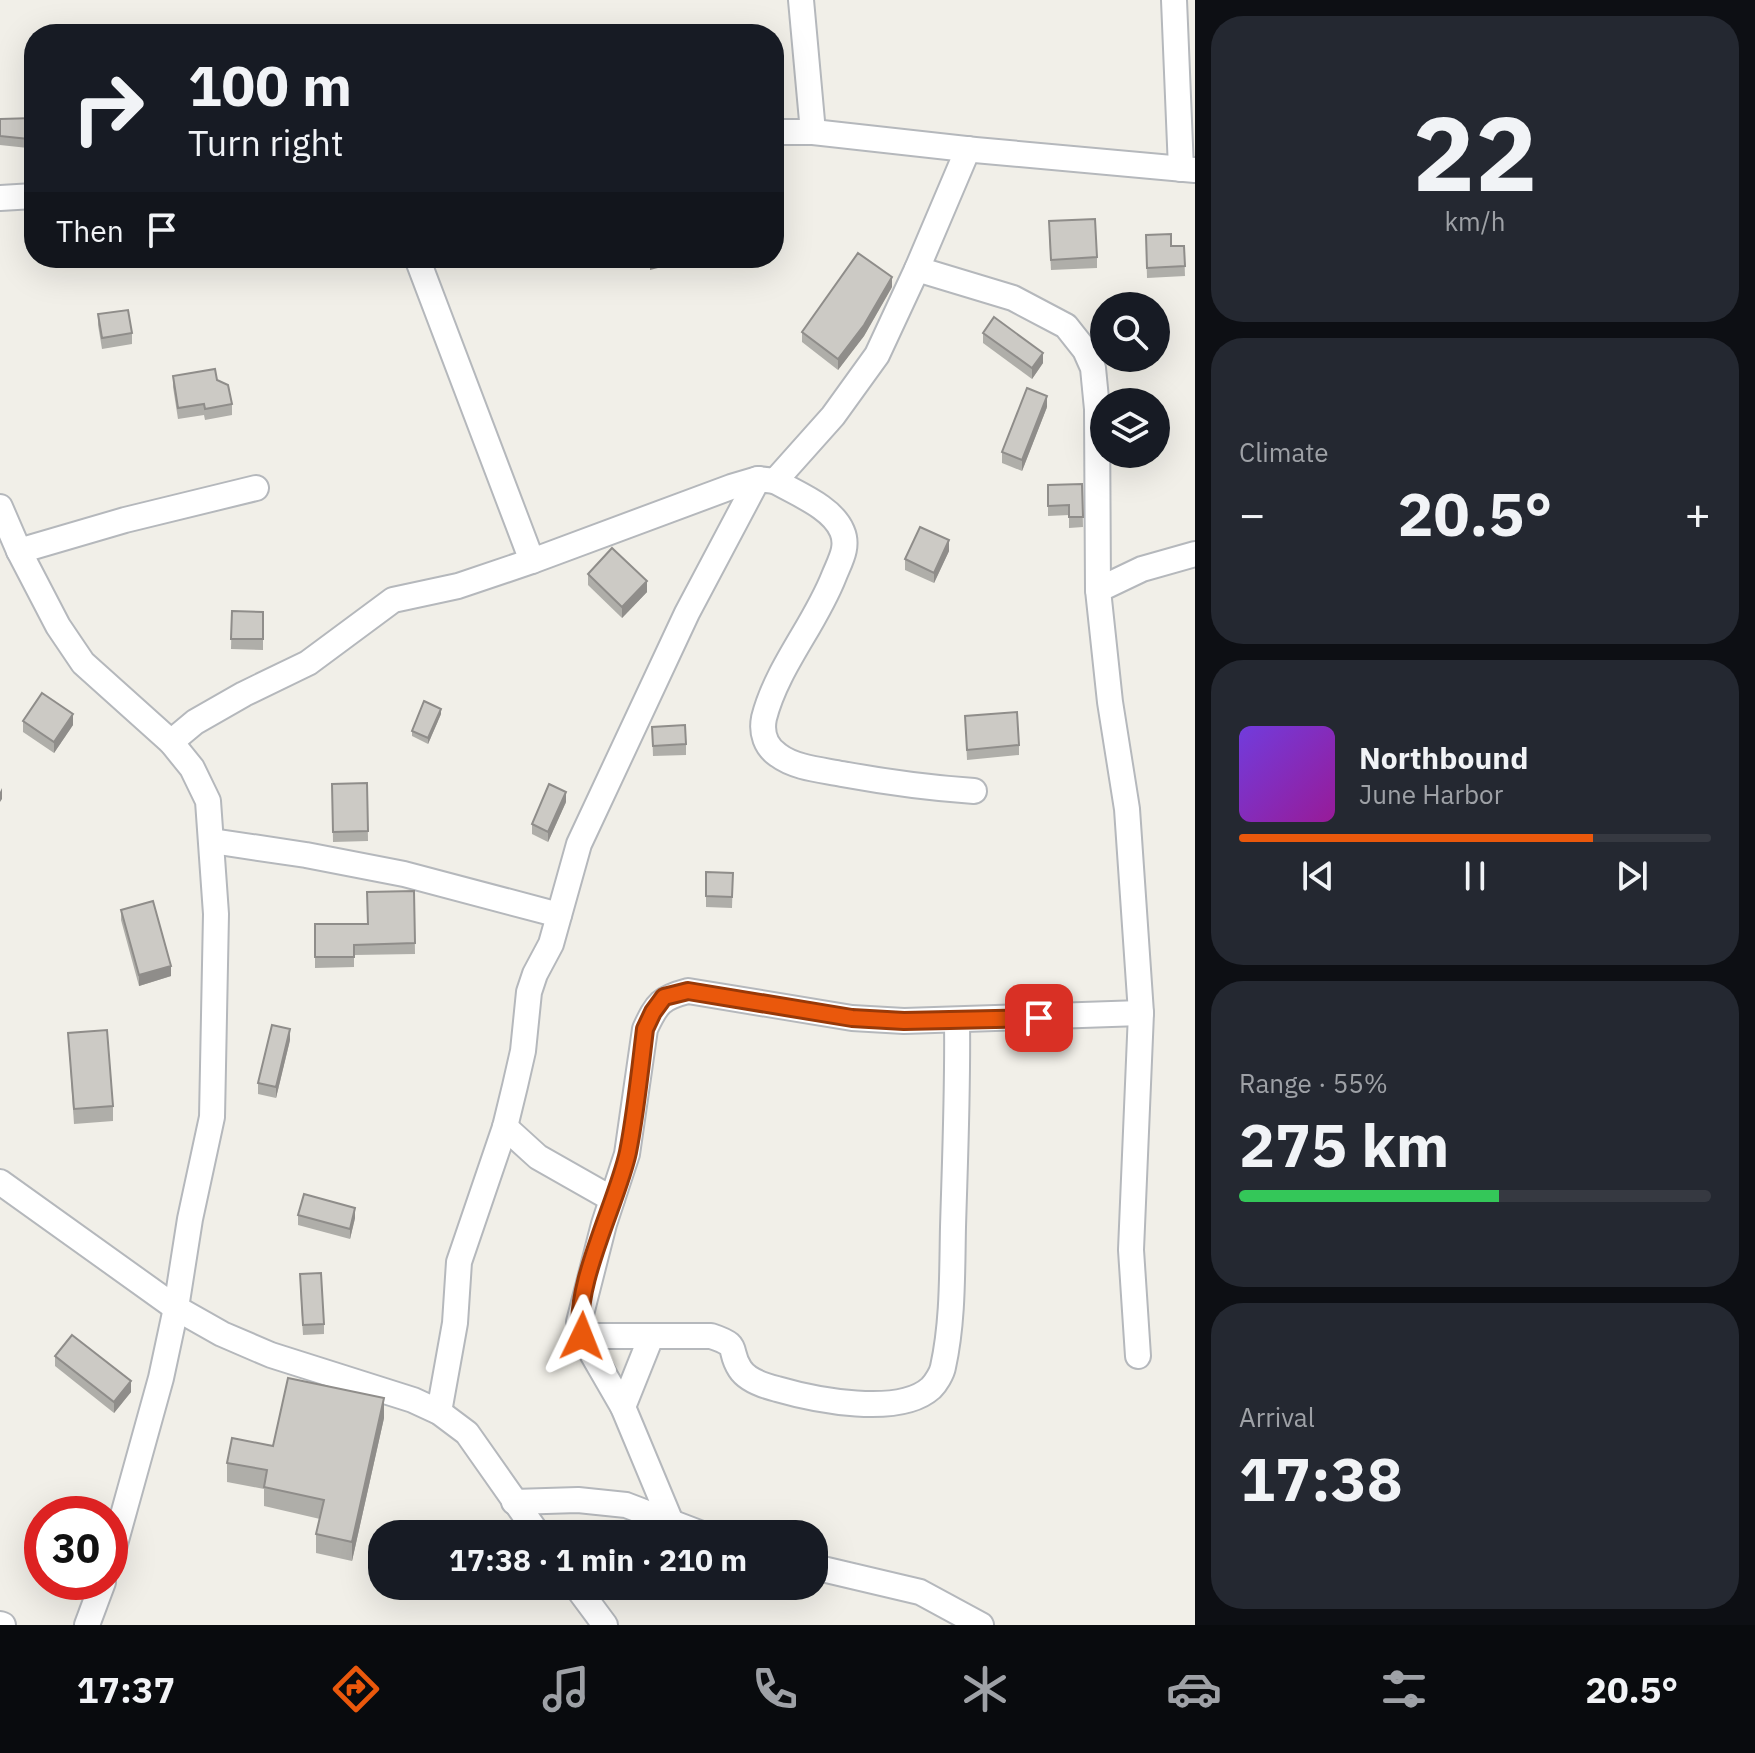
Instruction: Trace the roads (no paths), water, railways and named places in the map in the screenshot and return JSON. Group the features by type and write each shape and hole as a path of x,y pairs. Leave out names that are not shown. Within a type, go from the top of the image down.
{"street":[{"path":"801,0 813,132"},
{"path":"784,132 813,132 1188,169 1174,0"},
{"path":"439,1412 455,1323 459,1262 505,1127 523,1051 529,992 551,944 579,844 687,613 766,480 854,389 877,355 968,149"},
{"path":"0,198 24,197"},
{"path":"421,268 532,561"},
{"path":"917,269 1013,298 1066,326 1085,350 1093,368 1097,409 1098,590 1110,702 1127,809 1141,1013 1131,1250 1138,1356"},
{"path":"171,742 195,722 308,663 393,600 458,586 717,492 766,480 831,515 841,528 846,544 830,586 780,680 764,719 763,735 767,745 779,756 809,768 907,786 974,791"},
{"path":"19,551 125,520 256,488"},
{"path":"0,507 58,626 83,663 171,742 192,768 208,801 216,914 212,1117 161,1378 128,1497"},
{"path":"1098,590 1142,569 1195,554"},
{"path":"212,841 404,874 559,915"},
{"path":"670,1520 623,1407 582,1336 579,1322 627,1154 645,1029 664,997 688,991 852,1018 904,1021 1141,1013"},
{"path":"582,1336 711,1336 725,1340 733,1347 739,1368 748,1378 774,1389 848,1402 884,1404 914,1397 931,1388 942,1371 951,1303 958,1100 957,1020"},
{"path":"505,1127 538,1157 612,1199"},
{"path":"0,1182 176,1308 222,1334 271,1355 413,1400 439,1412 467,1433 528,1520"},
{"path":"623,1407 651,1337"},
{"path":"514,1502 602,1501 626,1505 666,1520"},
{"path":"828,1570 920,1592 981,1625"},
{"path":"87,1625 96,1600"},
{"path":"586,1600 604,1625"}]}
